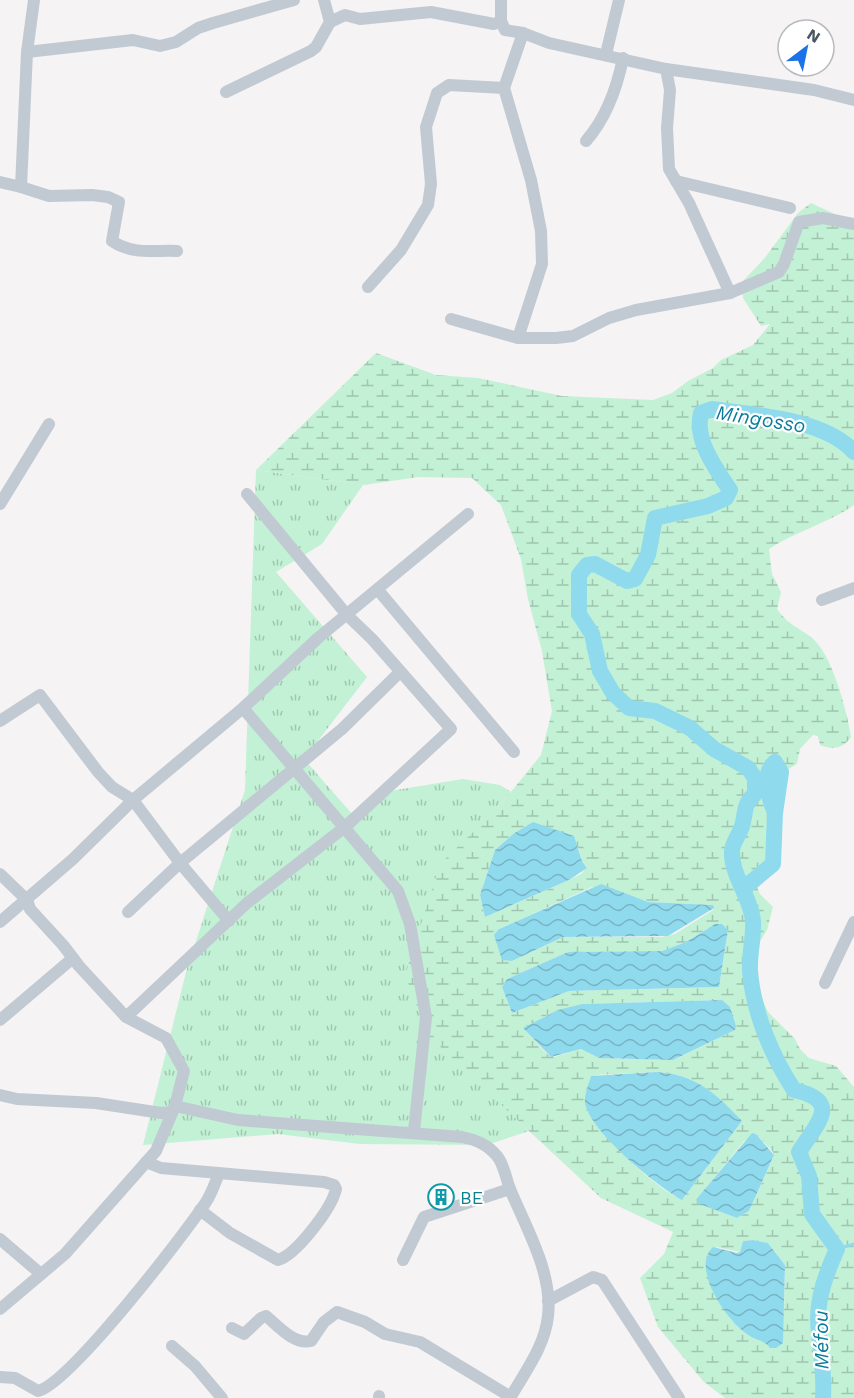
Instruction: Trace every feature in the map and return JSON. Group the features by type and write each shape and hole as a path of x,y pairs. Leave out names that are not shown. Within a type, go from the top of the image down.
{"street":[{"path":"21,187 27,52 34,0"},
{"path":"27,52 133,40 160,46 176,42 198,28 294,0"},
{"path":"324,0 330,22"},
{"path":"501,0 501,21 505,30 523,33 549,43 666,69 814,90 854,100"},
{"path":"606,54 619,0"},
{"path":"226,92 311,51 330,22 345,15 360,19 431,12 494,24 501,21"},
{"path":"518,338 542,264 541,231 531,180 504,88 523,33"},
{"path":"586,141 599,126 619,78 623,58"},
{"path":"666,69 670,90 667,128 669,169 689,203 730,293"},
{"path":"368,287 402,250 428,205 431,191 426,127 437,93 449,85 504,88"},
{"path":"676,181 790,208"},
{"path":"0,182 8,182 49,196 108,197 119,202 112,241 123,248 138,252 177,251"},
{"path":"451,319 518,338 573,336 609,318 636,310 730,293 779,272 789,252 799,222 823,218 854,224"},
{"path":"0,504 4,491 49,424"},
{"path":"126,1017 247,903 345,827 451,729 347,615 247,494"},
{"path":"0,922 73,859 133,800 468,514"},
{"path":"822,600 854,588"},
{"path":"378,590 514,752"},
{"path":"129,912 180,863 342,729 400,672"},
{"path":"0,721 40,695 98,772 112,787 133,800 180,863 229,921"},
{"path":"243,708 398,891 410,924 426,1017 414,1131"},
{"path":"0,874 27,900 30,909 126,1017 166,1038 177,1054 184,1071 175,1106 156,1151 70,1248 0,1309"},
{"path":"825,983 854,922"},
{"path":"0,1020 73,958"},
{"path":"0,1095 17,1099 96,1103 161,1113 171,1112 175,1106"},
{"path":"175,1106 238,1120 367,1131 414,1131 479,1140 498,1156 543,1273 548,1301 543,1340 510,1397 420,1342 385,1334 365,1322 337,1312 324,1322 310,1341 304,1343 287,1334 266,1316 244,1334 232,1328"},
{"path":"146,1162 161,1168 324,1182 334,1185 336,1190 329,1208 296,1249 287,1258 278,1260 230,1233 200,1210"},
{"path":"0,1377 15,1378 38,1391 60,1377 126,1305 172,1250 200,1210 219,1173"},
{"path":"403,1260 424,1217 510,1189"},
{"path":"0,1239 41,1274"},
{"path":"548,1301 593,1276 602,1280 679,1398"},
{"path":"172,1346 195,1366 222,1398"}],"green space":[{"path":"811,203 854,223 854,505 769,549 772,574 781,592 777,609 789,622 812,638 826,657 842,698 851,737 841,746 829,748 820,745 818,736 813,735 800,749 797,764 787,770 782,796 778,862 756,885 760,894 773,907 767,930 755,950 756,985 768,1012 795,1039 800,1049 809,1058 836,1066 854,1087 854,1398 725,1398 704,1382 658,1327 640,1278 664,1254 673,1232 601,1198 429,1036 405,975 440,864 497,809 541,755 552,711 542,651 528,599 521,559 501,505 472,478 419,477 363,485 256,470 376,353 436,375 478,378 562,396 653,400 672,393 688,381 713,368 721,360 753,345 770,324 761,326 743,298 742,282 764,259 798,213","holes":["513,834 578,847 582,861 587,867 581,874 569,880 485,917 480,895 495,850","592,887 648,902 713,905 713,910 675,934 662,937 563,937 512,961 499,929","708,928 728,930 719,987 569,991 512,1013 502,987 507,979 568,952 662,951 686,942","722,1000 735,1030 673,1060 599,1058 581,1049 554,1057 547,1054 524,1029 549,1014 582,1004","656,1072 682,1077 714,1094 742,1121 683,1199 673,1195 646,1175 603,1133 588,1106 590,1078 594,1075","756,1134 773,1152 773,1158 749,1211 737,1218 712,1208 698,1197 744,1141","743,1241 768,1243 785,1265 784,1313 769,1347 763,1340 743,1331 729,1317 716,1247 740,1252"]},
{"path":"256,470 363,485 322,544 276,572 367,677 304,759 353,815 390,791 463,779 500,785 511,792 497,809 430,1036 529,1131 487,1145 360,1144 278,1134 143,1145 186,972 245,790"}],"water":[{"path":"533,822 574,836 582,861 587,868 569,880 485,917 480,895 495,850 513,834"},
{"path":"601,884 648,902 713,905 714,908 668,936 563,937 512,961 502,960 494,935 499,929"},
{"path":"715,924 722,924 728,930 719,987 569,991 512,1013 502,987 507,979 568,952 662,951 686,942"},
{"path":"722,1000 730,1007 736,1026 735,1030 673,1060 599,1058 581,1049 551,1057 523,1028 558,1010 582,1004"},
{"path":"656,1072 682,1077 704,1087 742,1121 682,1200 642,1171 611,1143 590,1115 585,1103 591,1076"},
{"path":"752,1133 756,1134 774,1155 749,1211 737,1218 697,1203 698,1197"},
{"path":"743,1241 768,1243 785,1265 783,1343 776,1348 770,1348 750,1336 730,1318 714,1294 708,1280 707,1256 713,1247 737,1253 740,1252"}],"waterway":[{"name":"Mingosso","path":"823,1398 818,1310 824,1283 837,1249 812,1214 809,1176 799,1152 818,1123 822,1107 818,1100 794,1090 778,1063 759,1018 750,971 753,921 749,903 733,860 732,848 741,829 747,805 755,794 755,778 748,768 714,749 690,728 655,711 629,708 613,693 600,671 592,634 579,614 579,575 587,565 595,564 627,581 635,579 648,555 655,518 708,506 726,498 730,490 703,444 701,413 712,409 808,425 826,432 854,452"},
{"path":"743,889 773,864 775,813 781,772 775,762 767,779 775,813"},
{"path":"837,1249 854,1244"}],"place":[{"name":"BE","path":"441,1197"}],"water label":[{"name":"Méfou","path":"821,1340"}]}
